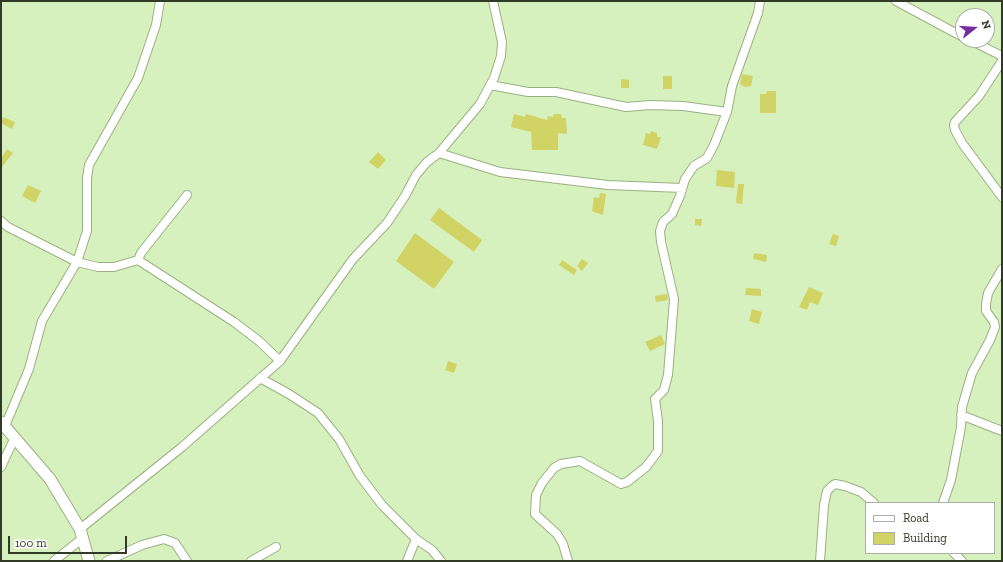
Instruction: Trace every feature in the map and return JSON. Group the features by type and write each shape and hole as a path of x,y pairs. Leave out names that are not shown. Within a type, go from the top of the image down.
{"main road":[{"path":"3,424 50,479 82,533 89,561"}],"street":[{"path":"3,424 29,369 42,321 77,262 87,231 87,178 89,165 138,78 156,25 160,1"},
{"path":"54,561 82,533 280,361 353,259 387,223 405,196 416,174 427,162 439,153 480,104 490,85 501,56 502,42 493,1"},
{"path":"568,561 563,544 557,534 535,514 536,495 542,483 554,468 561,464 580,461 601,471 618,483 627,482 646,467 658,451 658,421 655,399 664,390 668,375 674,299 661,242 660,231 663,222 672,214 691,169 707,158 728,112 732,86 758,13 760,1"},
{"path":"896,1 955,33"},
{"path":"986,48 1002,56"},
{"path":"1002,61 979,96 955,122 954,125 962,143 1002,197"},
{"path":"490,85 528,92 556,92 626,107 650,105 683,106 728,112"},
{"path":"439,153 500,172 608,185 682,188"},
{"path":"138,260 141,252 187,195"},
{"path":"1,221 77,262 98,267 114,267 138,260 234,322 259,341 280,361"},
{"path":"943,502 951,480 962,407 972,373 995,327 994,322 986,311 988,292 1002,269"},
{"path":"260,378 289,394 318,413 339,439 360,476 382,505 416,539 432,550 440,561"},
{"path":"961,415 1002,431"},
{"path":"1,467 15,437"},
{"path":"820,561 824,505 828,491 832,486 840,485 862,492 873,502"},
{"path":"107,561 142,546 164,539 175,543 187,561"},
{"path":"407,561 416,539"},
{"path":"251,561 276,547"}],"building":[{"path":"742,74 753,76 751,86 745,87 740,84"},
{"path":"663,76 672,76 672,89 663,89"},
{"path":"621,79 629,80 629,88 621,88"},
{"path":"767,91 776,91 776,113 760,113 760,94 766,94"},
{"path":"514,114 525,117 526,114 547,120 548,116 553,117 554,114 561,114 562,118 566,118 567,134 558,133 558,150 532,150 531,132 511,127"},
{"path":"3,117 15,122 12,129 1,123"},
{"path":"651,131 657,133 657,137 661,137 657,149 643,145 646,133 650,134"},
{"path":"7,149 13,153 1,168 1,158"},
{"path":"378,152 386,160 378,169 369,162"},
{"path":"717,170 735,172 734,188 716,186"},
{"path":"738,184 744,184 742,204 736,203"},
{"path":"28,185 41,191 35,203 22,196"},
{"path":"600,193 606,194 603,215 592,211 594,197 599,198"},
{"path":"439,208 482,240 474,252 430,220"},
{"path":"695,219 702,219 701,226 695,225"},
{"path":"415,233 454,262 434,289 396,261"},
{"path":"833,234 839,236 836,246 829,244"},
{"path":"754,253 767,255 766,262 753,259"},
{"path":"582,259 588,263 582,271 577,266"},
{"path":"562,260 577,270 574,275 559,265"},
{"path":"809,287 823,293 818,305 810,302 807,310 799,307"},
{"path":"746,288 761,289 761,296 745,295"},
{"path":"667,294 668,300 656,302 655,296"},
{"path":"752,309 762,312 759,324 749,321"},
{"path":"661,335 665,344 650,351 645,342"},
{"path":"448,361 457,364 454,373 445,370"}]}
